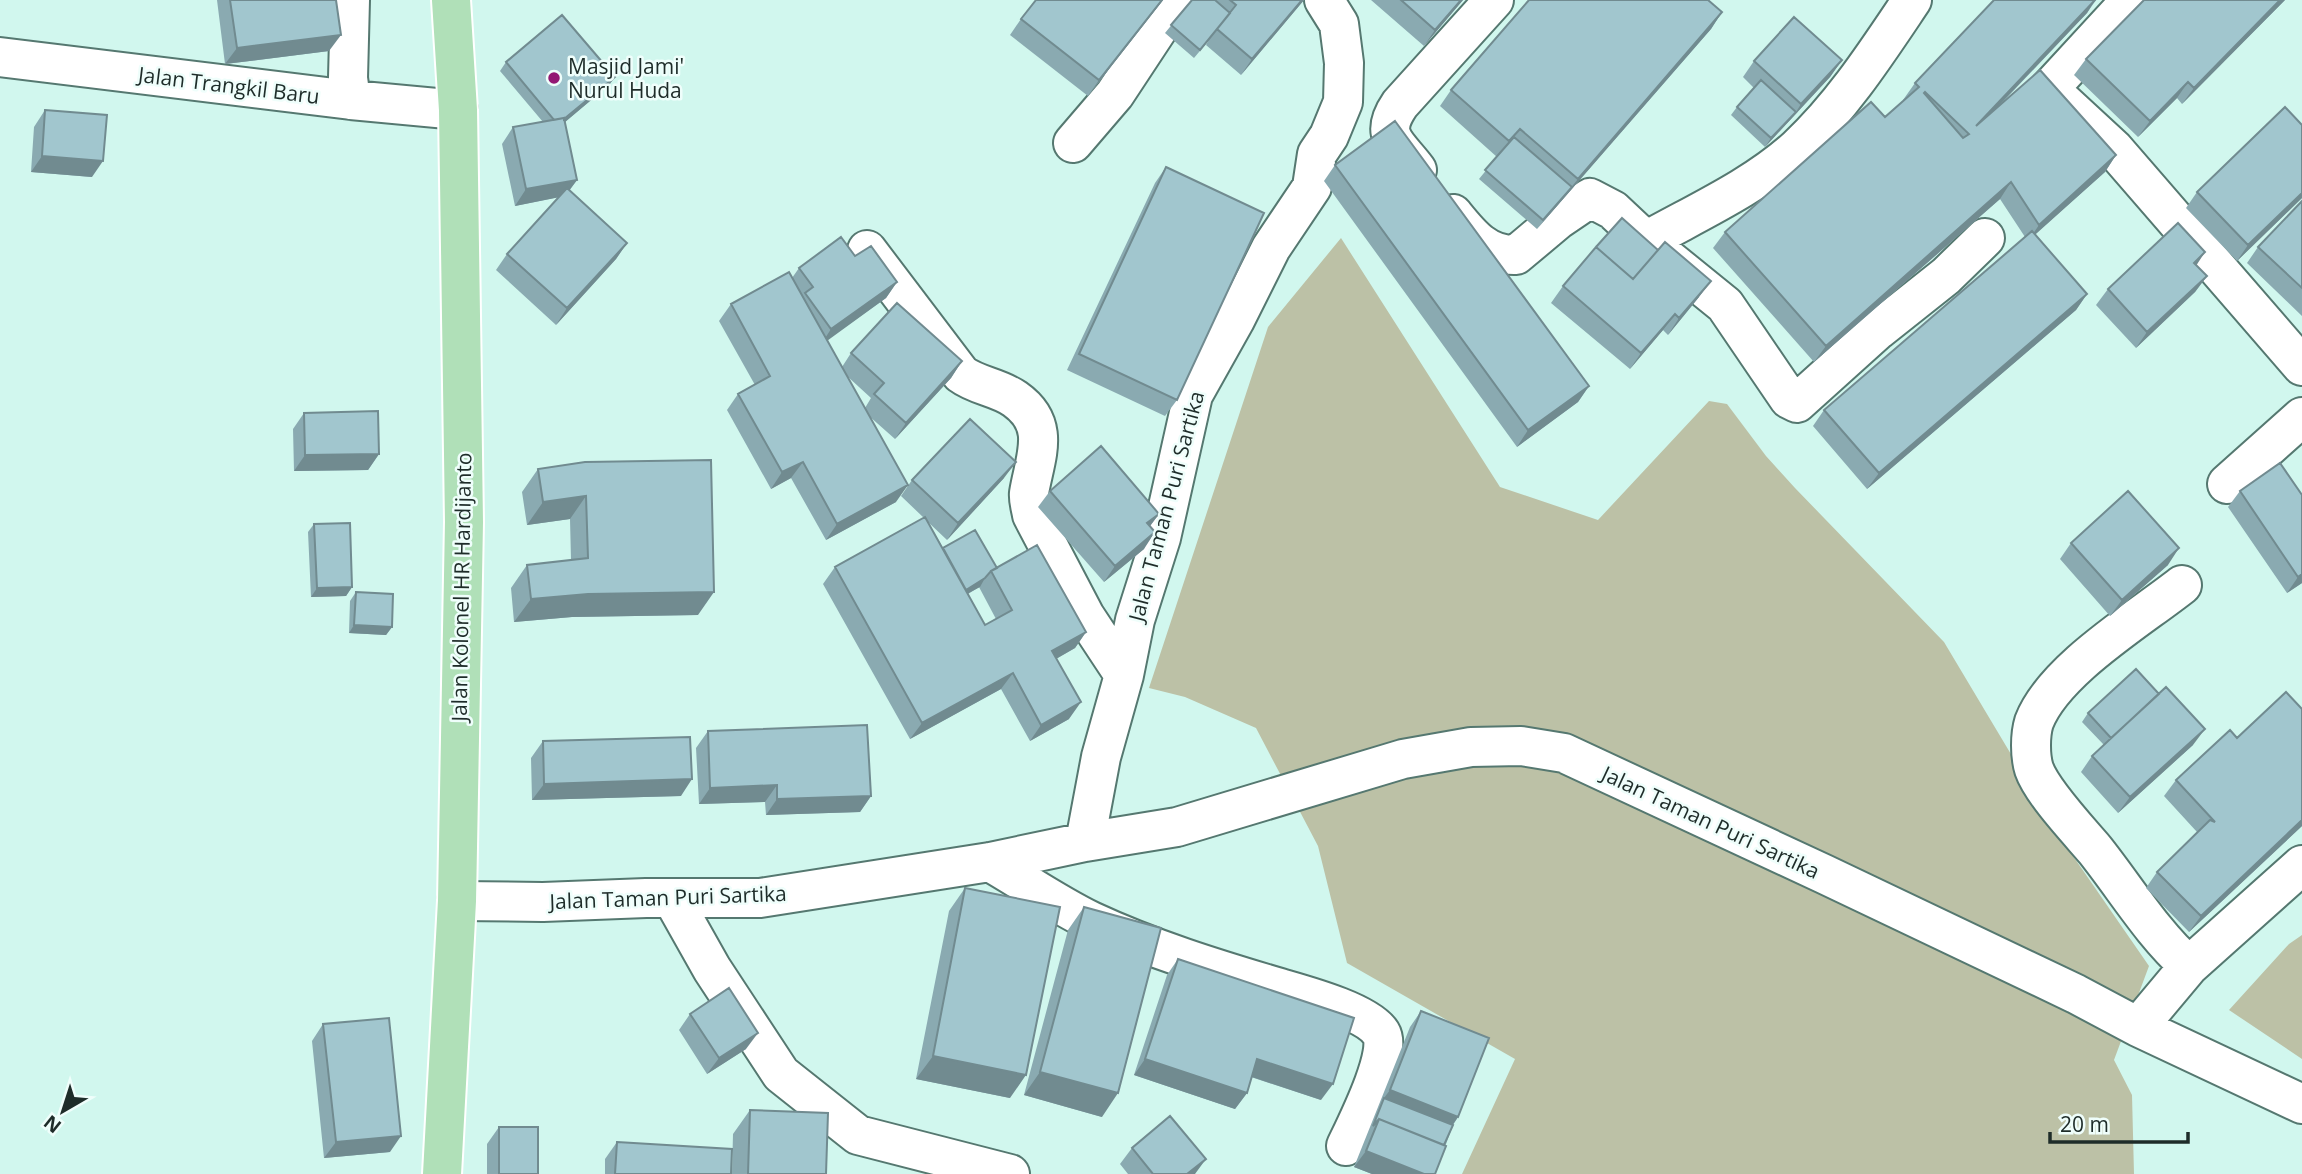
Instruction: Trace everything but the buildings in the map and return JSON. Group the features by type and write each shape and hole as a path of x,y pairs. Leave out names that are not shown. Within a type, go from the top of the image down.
{"main road":[{"name":"Jalan Kolonel HR Hardijanto","path":"442,1174 457,901 464,522 458,110 451,0"}],"street":[{"path":"349,0 348,78 351,100"},
{"path":"1073,143 1115,94 1177,0"},
{"name":"Jalan Taman Puri Sartika","path":"1085,842 1101,757 1124,675 1135,620 1161,538 1192,395 1235,320 1270,248 1312,187 1317,154 1329,136 1343,102 1344,62 1339,24 1324,0"},
{"path":"1494,0 1399,104 1388,126 1390,135 1474,240 1495,253 1516,255 1559,219 1590,198 1613,210 1646,241 1725,304 1789,399 1797,403 1878,330 1946,276 1985,238"},
{"path":"1646,241 1750,181 1795,149 1853,87 1912,0"},
{"path":"2122,3 2049,89 2114,149 2302,366"},
{"name":"Jalan Trangkil Baru","path":"0,57 351,100 458,110"},
{"name":"Jalan Taman Puri Sartika","path":"867,250 961,374 972,382 1014,398 1034,417 1038,436 1036,467 1028,496 1032,515 1085,616 1124,675"},
{"path":"2227,484 2302,417"},
{"path":"2182,585 2067,675 2034,722 2031,750 2034,769 2045,790 2110,869 2171,950 2189,966"},
{"name":"Jalan Taman Puri Sartika","path":"457,901 761,898 990,862 1085,842 1177,828 1403,759 1471,747 1521,746 1564,753 2076,994 2138,1027 2302,1104"},
{"path":"990,862 1090,920 1213,968 1330,1004 1359,1016 1381,1032 1385,1048 1370,1094 1346,1146"},
{"path":"2138,1027 2189,966 2302,865"},
{"path":"671,898 712,969 780,1074 858,1135 1010,1174"}],"green space":[{"path":"1341,238 1500,487 1598,520 1709,401 1727,404 1766,456 1795,488 1944,642 2064,843 2149,966 2114,1060 2132,1095 2134,1174 1462,1174 1515,1059 1347,963 1318,846 1256,728 1185,697 1149,688 1268,327"},
{"path":"2302,935 2302,1059 2229,1010 2289,944"}],"place":[{"name":"Masjid Jami' Nurul Huda","path":"554,78"}]}
